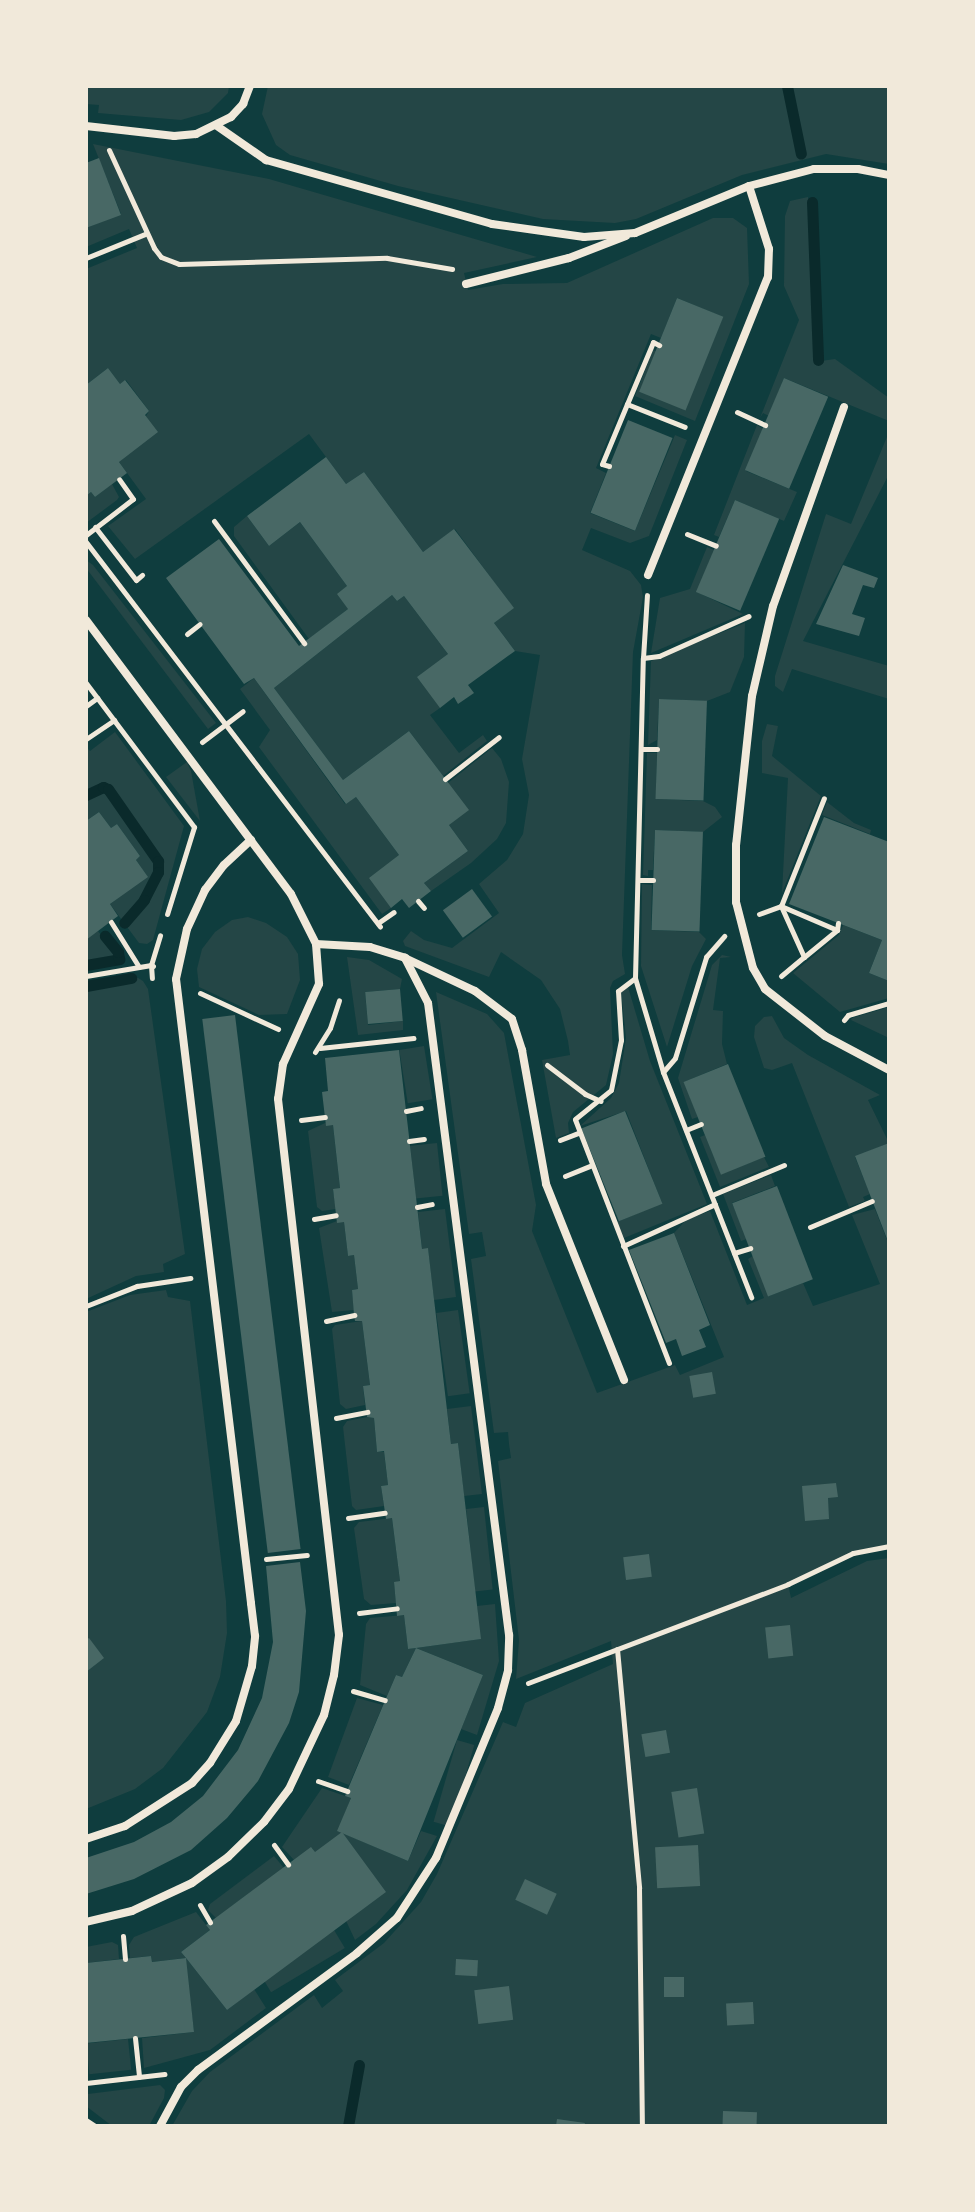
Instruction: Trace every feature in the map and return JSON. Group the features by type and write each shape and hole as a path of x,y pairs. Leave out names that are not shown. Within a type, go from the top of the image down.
{"street":[{"path":"86,126 174,136 217,126 243,104 250,86"},
{"path":"217,126 266,160 462,216 554,235 584,237 635,233"},
{"path":"466,284 569,258 749,186 814,169 858,169 889,175"},
{"path":"648,575 768,277 769,249 749,186"},
{"path":"844,407 773,606 752,696 736,845 740,922 753,968 765,989 825,1036 889,1070"},
{"path":"86,620 291,894 316,944 319,984 283,1064 278,1099 339,1635 334,1675 324,1715 289,1789 264,1822 228,1857 182,1889 132,1911 86,1922"},
{"path":"86,1839 125,1826 192,1783 210,1763 236,1721 252,1666 255,1636 176,979 187,929 205,890 224,865 251,840"},
{"path":"316,944 370,947 405,958 475,991 506,1012 516,1028 522,1050 546,1184 624,1380"},
{"path":"160,2126 181,2087 198,2070 357,1953 397,1918 436,1858 503,1691 508,1670 509,1635 433,1036 423,988 405,958"}],"path":[{"path":"99,127 145,234 161,257 179,264 387,258 441,264 480,281"},
{"path":"86,258 145,234"},
{"path":"609,466 602,464 653,342 659,345"},
{"path":"627,404 705,435"},
{"path":"718,404 765,425"},
{"path":"86,535 133,499 119,479"},
{"path":"214,521 304,643"},
{"path":"668,526 716,546"},
{"path":"95,527 136,580 142,575"},
{"path":"86,542 405,958"},
{"path":"648,575 635,978 663,1072 751,1297"},
{"path":"643,658 659,656 773,606"},
{"path":"187,634 200,624"},
{"path":"86,683 194,827 151,965 153,980"},
{"path":"86,706 97,698"},
{"path":"86,739 114,720"},
{"path":"445,779 499,737"},
{"path":"641,749 657,749"},
{"path":"804,957 781,906 824,798"},
{"path":"638,880 653,880"},
{"path":"418,901 424,908"},
{"path":"663,1072 675,1058 706,957 740,922 781,906 838,926 765,989"},
{"path":"378,923 394,912"},
{"path":"111,922 139,967"},
{"path":"86,976 151,965"},
{"path":"635,978 618,991 621,1040 611,1090 575,1119 669,1363"},
{"path":"200,993 248,1016"},
{"path":"844,1020 848,1015 889,1003"},
{"path":"313,1054 319,1048 433,1036"},
{"path":"522,1050 585,1094 601,1101"},
{"path":"301,1107 302,1135"},
{"path":"300,1121 325,1117"},
{"path":"686,1130 701,1124"},
{"path":"712,1195 784,1165"},
{"path":"810,1227 872,1201"},
{"path":"623,1246 673,1227 685,1217 715,1204"},
{"path":"311,1205 314,1234"},
{"path":"313,1219 336,1215"},
{"path":"734,1253 750,1248"},
{"path":"189,1262 193,1293"},
{"path":"86,1306 137,1286 191,1277"},
{"path":"323,1306 326,1335"},
{"path":"325,1321 354,1315"},
{"path":"335,1404 338,1432"},
{"path":"336,1418 367,1412"},
{"path":"346,1504 349,1529"},
{"path":"348,1518 385,1513"},
{"path":"503,1691 788,1584 853,1553 889,1546"},
{"path":"266,1559 298,1556"},
{"path":"358,1597 359,1627"},
{"path":"359,1613 397,1608"},
{"path":"617,1649 639,1888 642,2126"},
{"path":"348,1703 354,1679"},
{"path":"352,1690 385,1700"},
{"path":"311,1793 324,1768"},
{"path":"318,1781 347,1791"},
{"path":"263,1855 281,1837"},
{"path":"274,1845 288,1864"},
{"path":"190,1911 210,1898"},
{"path":"200,1905 210,1922"},
{"path":"110,1937 134,1932"},
{"path":"123,1935 125,1959"},
{"path":"135,2038 139,2077"},
{"path":"86,2083 198,2070"},
{"path":"86,2120 95,2126"}],"shaded area":[{"path":"86,86 229,86 228,93 209,112 181,120 98,113 99,105 86,104"},
{"path":"268,86 889,86 889,164 826,154 742,175 636,219 615,223 543,219 398,186 290,155 276,145 262,114"},
{"path":"93,144 269,179 537,257 464,273 468,290 503,284 567,283 713,218 733,218 747,228 749,284 695,421 635,396 653,350 656,351 640,391 685,409 723,317 677,298 661,338 651,334 596,468 606,473 590,513 635,531 675,435 687,440 649,536 630,543 591,528 582,550 630,571 641,585 643,597 633,652 622,955 625,974 613,981 610,988 613,1054 606,1085 573,1112 568,1123 569,1133 556,1138 542,1060 570,1055 568,1041 560,1009 541,980 501,952 489,977 405,946 403,941 411,931 424,940 452,948 499,913 479,884 507,860 523,834 529,795 522,759 540,655 515,651 494,623 513,608 455,529 423,552 364,472 346,484 309,434 135,559 108,526 146,499 119,462 149,411 126,380 120,384 108,368 86,385 86,269 137,248 129,229 86,247 86,228 121,214"},
{"path":"808,197 814,362 835,359 889,398 889,421 784,378 769,416 763,413 760,418 799,320 784,286 785,216 790,201"},
{"path":"757,425 763,429 746,471 797,492 784,521 735,500 719,537 714,535 712,540"},
{"path":"889,432 889,474 803,641 889,666 889,699 792,669 783,692 775,686 775,676 826,514 851,524"},
{"path":"112,484 119,497 117,500 86,523 86,496 91,492 95,497"},
{"path":"247,516 269,546 300,522 347,586 348,609 309,639 234,536 234,527"},
{"path":"707,547 714,550 697,592 743,614 651,653 660,598 690,589"},
{"path":"86,560 216,723 208,729 86,568"},
{"path":"392,595 397,601 404,596 448,654 440,708 430,715 459,753 483,735 487,741 443,776 409,731 343,780 274,688"},
{"path":"745,623 744,657 730,692 707,701 659,699 657,740 648,745 651,661"},
{"path":"254,678 345,804 356,797 399,855 391,908 382,914 259,747 270,730 240,689"},
{"path":"767,724 778,726 772,756 821,796 782,893 788,778 762,773 762,741"},
{"path":"115,732 184,826 153,940 147,944 139,943 110,904 147,876 136,860 140,856 117,824 111,828 99,812 86,821 86,747 90,751"},
{"path":"492,748 501,759 509,782 506,823 497,839 471,863 431,891 424,883 468,851 449,825 448,783"},
{"path":"647,753 657,753 656,799 703,801 715,807 722,817 703,832 655,830 653,870 648,870 648,876 643,875"},
{"path":"187,762 191,771 200,821 166,777"},
{"path":"827,802 854,823 871,830 870,834 822,815"},
{"path":"642,884 652,885 651,930 699,932 706,939 692,966 667,1047 641,966"},
{"path":"248,917 266,923 287,937 298,954 300,980 287,1014 259,1015 199,987 197,969 202,949 215,932 232,920"},
{"path":"843,925 882,940 869,973 889,981 889,998 840,1012 793,973 839,935"},
{"path":"98,931 117,957 86,962 86,938"},
{"path":"722,955 731,957 720,958 713,1010 723,1011 722,1044 727,1064 684,1082 698,1117 692,1119 678,1078 712,965"},
{"path":"347,957 369,960 402,979 400,989 365,992 368,1025 403,1021 403,1030 358,1035"},
{"path":"133,975 143,981 148,989 185,1254 163,1264 164,1272 136,1276 86,1299 86,983"},
{"path":"628,987 650,1061 707,1204 624,1238 617,1222 662,1203 626,1111 580,1126 611,1098 619,1083 626,1038 621,991"},
{"path":"436,992 487,1014 504,1033 536,1205 532,1231 597,1393 675,1365 680,1375 724,1357 674,1233 686,1220 710,1211 747,1305 764,1298 748,1259 753,1256 769,1296 803,1283 813,1306 880,1284 852,1215 875,1209 889,1245 889,1546 853,1553 788,1584 791,1598 867,1561 889,1558 889,2126 172,2126 192,2091 210,2072 314,1995 322,2008 343,1991 335,1980 384,1943 421,1902 437,1874 503,1722 516,1727 525,1703 613,1664 611,1641 516,1679 519,1640 498,1461 511,1458 508,1432 494,1433 471,1259 486,1256 482,1232 469,1234"},
{"path":"889,1007 889,1038 851,1020 852,1018"},
{"path":"772,1016 784,1038 880,1095 868,1100 889,1143 855,1157 870,1194 863,1197 865,1201 849,1207 792,1063 772,1070 764,1068 754,1037 755,1026 764,1017"},
{"path":"424,1046 432,1099 408,1103 399,1050"},
{"path":"325,1123 333,1125 340,1188 333,1190 336,1209 322,1211 317,1207 308,1131"},
{"path":"705,1135 721,1174 764,1157 769,1167 720,1187 700,1137"},
{"path":"437,1143 443,1196 416,1199 410,1146"},
{"path":"771,1175 775,1186 732,1203 747,1239 741,1241 723,1194"},
{"path":"445,1209 456,1297 434,1300 428,1249 422,1249 418,1212"},
{"path":"337,1221 344,1222 348,1256 354,1255 358,1289 352,1290 354,1310 332,1312 319,1228"},
{"path":"166,1290 168,1297 190,1301 226,1601 227,1633 220,1677 207,1712 163,1768 135,1789 86,1809 86,1312 130,1295"},
{"path":"458,1310 470,1393 448,1396 436,1313"},
{"path":"362,1321 370,1385 363,1386 365,1405 346,1409 340,1404 332,1329 335,1325"},
{"path":"471,1406 482,1494 464,1496 458,1443 451,1444 447,1409"},
{"path":"374,1418 377,1452 384,1452 388,1485 381,1486 384,1506 356,1510 352,1506 343,1427 347,1421"},
{"path":"484,1507 493,1590 475,1591 466,1509"},
{"path":"392,1518 400,1581 394,1583 396,1603 371,1605 364,1599 354,1528 359,1522"},
{"path":"495,1604 499,1661 477,1735 461,1729 483,1675 416,1648 480,1639 477,1606"},
{"path":"404,1615 408,1649 416,1648 402,1677 396,1675 387,1696 360,1685 366,1624 370,1618"},
{"path":"357,1698 383,1705 349,1785 328,1777"},
{"path":"457,1740 474,1745 451,1827 434,1822"},
{"path":"322,1788 351,1798 338,1831 408,1861 421,1831 437,1836 407,1890 376,1924 355,1940 312,1848 294,1860 282,1847"},
{"path":"274,1856 284,1868 216,1918 208,1910 210,1904"},
{"path":"196,1912 210,1930 181,1952 227,2010 254,1989 266,2008 210,2050 144,2068 142,2038 194,2032 185,1958 152,1962 151,1956 130,1958 129,1945 134,1937"},
{"path":"334,1930 345,1948 271,1992 260,1974"},
{"path":"112,1942 118,1945 119,1959 86,1963 86,1947"},
{"path":"128,2039 131,2070 89,2074 86,2043"},
{"path":"160,2085 165,2090 164,2098 149,2126 112,2126 86,2106 88,2094"}],"building":[{"path":"99,158 121,215 86,228 86,163"},
{"path":"677,298 723,317 686,410 639,392"},
{"path":"108,368 120,384 125,380 149,411 145,415 158,432 119,462 127,473 95,497 91,492 86,496 86,385"},
{"path":"784,378 828,397 789,489 745,470"},
{"path":"628,420 673,438 635,531 591,513"},
{"path":"326,457 346,484 364,472 423,552 454,529 514,608 494,623 515,651 468,685 474,693 458,704 454,697 440,708 417,677 448,654 404,596 397,601 392,595 274,688 343,780 409,731 469,810 449,825 468,851 424,883 431,891 409,908 402,899 391,908 369,878 399,855 356,797 346,804 254,678 244,684 166,578 219,539 299,646 348,609 337,594 347,586 300,522 269,546 247,516"},
{"path":"735,500 779,519 740,611 696,592"},
{"path":"843,565 878,578 874,588 863,585 852,614 865,618 859,636 816,624"},
{"path":"659,699 707,701 703,801 656,799"},
{"path":"99,812 111,828 117,824 140,856 136,860 148,877 110,904 118,916 86,940 86,821"},
{"path":"824,817 889,842 889,981 869,973 882,940 789,904"},
{"path":"655,830 703,832 699,932 652,930"},
{"path":"472,889 492,917 463,938 443,910"},
{"path":"400,989 403,1021 368,1024 365,992"},
{"path":"235,1015 301,1549 268,1553 202,1019"},
{"path":"399,1050 422,1249 428,1248 451,1444 458,1443 481,1639 408,1649 404,1615 397,1616 394,1582 400,1581 392,1518 386,1519 381,1486 388,1485 384,1451 377,1452 374,1418 367,1417 363,1386 370,1385 362,1321 355,1321 354,1315 352,1290 358,1289 354,1255 348,1256 344,1222 337,1223 333,1189 340,1188 333,1125 326,1126 322,1092 328,1091 325,1058"},
{"path":"728,1064 765,1157 721,1175 683,1082"},
{"path":"625,1111 662,1204 619,1221 581,1129"},
{"path":"889,1143 889,1244 855,1156"},
{"path":"777,1186 813,1279 768,1297 732,1203"},
{"path":"674,1233 710,1325 699,1330 706,1347 682,1356 676,1339 666,1343 629,1250"},
{"path":"712,1372 716,1394 693,1398 689,1376"},
{"path":"836,1483 838,1497 828,1498 829,1519 805,1521 802,1486"},
{"path":"649,1554 652,1577 626,1580 623,1557"},
{"path":"300,1562 306,1611 299,1692 289,1723 258,1781 227,1818 191,1850 134,1879 86,1894 86,1858 134,1842 171,1822 203,1796 238,1750 262,1698 273,1642 266,1566"},
{"path":"790,1625 793,1656 768,1658 765,1628"},
{"path":"89,1638 104,1658 86,1672 86,1640"},
{"path":"416,1648 483,1675 408,1861 337,1831 351,1798 345,1796 396,1675 402,1677"},
{"path":"666,1730 670,1753 645,1757 641,1734"},
{"path":"697,1788 704,1833 679,1838 671,1792"},
{"path":"342,1832 386,1892 227,2010 181,1952 210,1930 206,1925 311,1847 315,1852"},
{"path":"698,1845 700,1886 657,1888 655,1847"},
{"path":"525,1879 557,1894 547,1915 515,1900"},
{"path":"151,1956 152,1962 186,1958 194,2032 86,2043 86,1963"},
{"path":"456,1959 478,1960 477,1976 455,1975"},
{"path":"664,1977 684,1977 684,1997 664,1997"},
{"path":"509,1986 513,2020 478,2024 474,1990"},
{"path":"753,2002 754,2024 727,2025 726,2003"},
{"path":"723,2111 757,2112 756,2126 722,2126"},
{"path":"557,2119 585,2123 584,2126 556,2126"}],"waterway":[{"path":"787,86 801,154"},
{"path":"812,202 818,360"},
{"path":"86,795 103,787 108,789 158,861 158,872 144,900 124,923"},
{"path":"86,965 119,959 118,952 105,936"},
{"path":"86,986 131,978"},
{"path":"348,2126 359,2065"}]}
